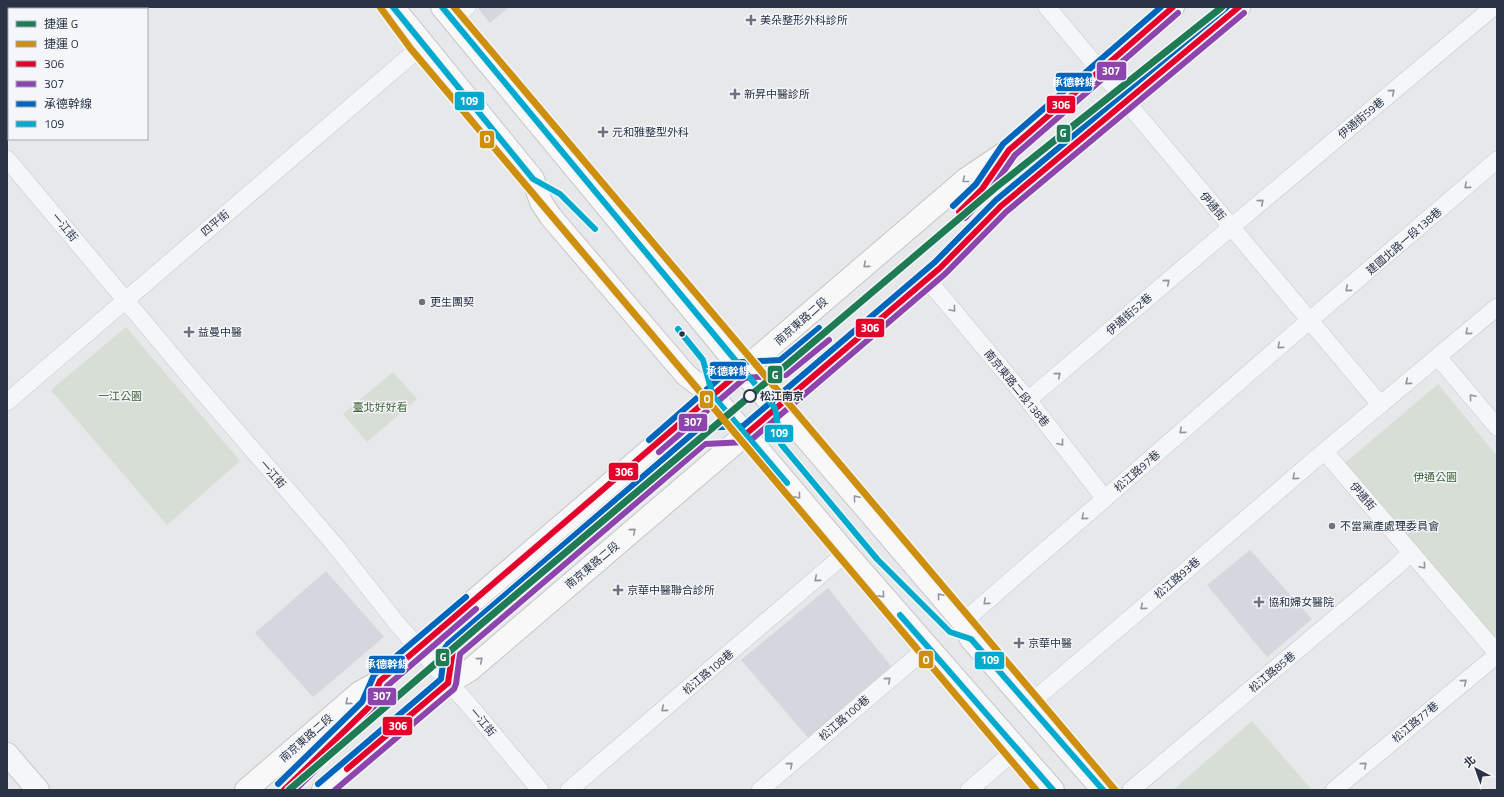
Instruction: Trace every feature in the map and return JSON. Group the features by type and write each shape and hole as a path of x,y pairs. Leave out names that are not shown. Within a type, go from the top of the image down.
{"main road":[{"path":"392,7 533,179 541,202 551,217 686,375 713,396 846,553 1053,790"},
{"name":"南京東路二段","path":"246,790 359,694 380,681 419,648 966,179 1009,150 1173,7"},
{"name":"南京東路二段","path":"323,790 448,683 470,670 775,408 928,279 1001,206 1239,7"},
{"path":"454,11 742,370 775,408 798,429 963,622 971,639 1103,790"}],"street":[{"name":"伊通街","path":"1047,7 1310,321 1382,404"},
{"name":"伊通街59巷","path":"1231,227 1493,11"},
{"name":"四平街","path":"7,402 423,45"},
{"name":"一江街","path":"7,159 209,400 334,544 448,683 540,790"},
{"name":"建國北路一段138巷","path":"1310,321 1497,160"},
{"name":"伊通街52巷","path":"1028,400 1231,227"},
{"name":"南京東路二段138巷","path":"928,279 1028,400 1105,499"},
{"path":"1325,452 1497,306"},
{"name":"松江路97巷","path":"963,622 1310,321"},
{"path":"1438,357 1497,427"},
{"name":"伊通街","path":"1325,452 1497,654"},
{"name":"松江路93巷","path":"1029,704 1325,452"},
{"name":"松江路85巷","path":"1131,790 1390,573 1411,552"},
{"name":"松江路108巷","path":"569,790 846,553"},
{"name":"松江路100巷","path":"760,790 928,647"},
{"name":"松江路77巷","path":"1334,790 1497,654"},
{"path":"969,790 1017,749"},
{"path":"7,754 38,790"}],"shaded area":[{"path":"477,7 509,7 490,23"},
{"name":"協和婦女醫院","path":"1250,550 1312,619 1267,657 1207,585"},
{"path":"326,571 384,637 313,697 255,633"},
{"path":"828,588 894,670 810,740 741,660"}],"green space":[{"name":"一江公園","path":"126,327 240,461 167,525 51,390"},
{"name":"臺北好好看","path":"393,372 417,399 367,442 343,414"},
{"name":"伊通公園","path":"1438,384 1497,456 1497,634 1493,637 1345,463"},
{"path":"1252,721 1312,790 1173,790"}],"metro line":[{"name":"O","path":"380,7 411,49 1036,790"},
{"name":"O","path":"454,7 1115,790"},
{"name":"G","path":"289,790 479,626 995,188 1222,7"}],"transit line":[{"name":"109","path":"393,7 533,179 560,194 595,229"},
{"name":"109","path":"442,7 775,408 781,444 877,559 950,632 971,639 1103,790"},
{"name":"承德幹線","path":"953,206 976,184 1003,144 1161,7"},
{"name":"306","path":"959,212 982,189 1009,150 1173,7"},
{"name":"承德幹線","path":"318,784 441,679 445,648 448,644 697,430 702,428 743,426 935,262 996,200 1227,7"},
{"name":"306","path":"746,434 940,268 1001,206 1239,7"},
{"name":"307","path":"965,218 988,194 1015,155 1178,13"},
{"name":"307","path":"335,790 454,689 460,654 705,444 746,442 751,440 945,274 1006,212 1244,13"},
{"name":"承德幹線","path":"649,440 737,363 780,360 819,328"},
{"name":"109","path":"678,329 703,360 713,396 787,483"},
{"name":"307","path":"659,452 745,378 786,375 829,340"},
{"name":"306","path":"284,790 369,707 380,681 742,370"},
{"name":"承德幹線","path":"278,784 362,702 374,675 466,597"},
{"name":"307","path":"295,790 375,712 387,686 476,609"},
{"name":"306","path":"448,683 453,650 493,615"},
{"name":"109","path":"900,615 1053,790"},
{"name":"306","path":"347,769 448,683"}],"place":[{"name":"美朵整形外科診所","path":"751,20"},
{"name":"新昇中醫診所","path":"735,94"},
{"name":"元和雅整型外科","path":"603,132"},
{"name":"更生團契","path":"422,302"},
{"name":"益曼中醫","path":"189,332"},
{"name":"松江南京","path":"750,396"},
{"name":"不當黨產處理委員會","path":"1332,526"},
{"name":"京華中醫聯合診所","path":"618,590"},
{"name":"協和婦女醫院","path":"1259,602"},
{"name":"京華中醫","path":"1019,643"}]}
